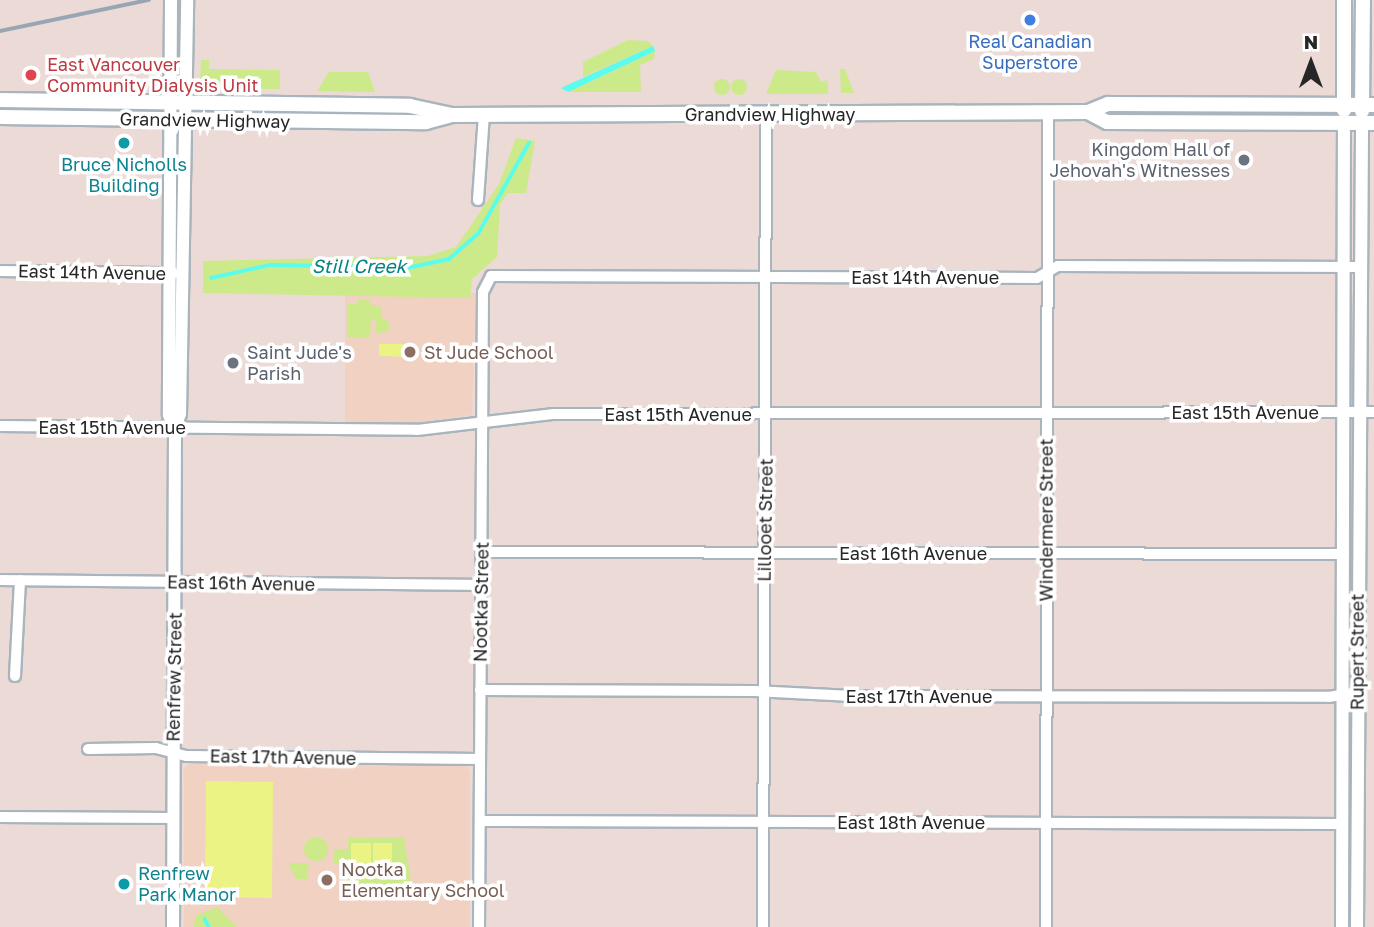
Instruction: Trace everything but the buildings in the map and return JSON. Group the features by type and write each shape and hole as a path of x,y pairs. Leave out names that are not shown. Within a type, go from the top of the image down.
{"main road":[{"name":"Rupert Street","path":"1344,0 1344,122"},
{"name":"Rupert Street","path":"1363,0 1368,123"},
{"name":"Grandview Highway","path":"0,100 419,106 452,115"},
{"name":"Grandview Highway","path":"0,117 426,122 452,115 1048,113 1088,112 1108,104 1368,105"},
{"name":"Grandview Highway","path":"1088,112 1107,122 1368,123"}],"street":[{"name":"Renfrew Street","path":"171,0 169,415 175,427"},
{"name":"Renfrew Street","path":"173,927 175,427 180,414 184,273 188,120 187,0"},
{"name":"Windermere Street","path":"1046,927 1048,113"},
{"name":"Lillooet Street","path":"763,927 766,114"},
{"path":"478,200 484,115"},
{"name":"Rupert Street","path":"1344,122 1344,267 1352,412 1357,692 1357,927"},
{"name":"Rupert Street","path":"1342,927 1345,554 1368,123"},
{"name":"East 14th Avenue","path":"488,279 500,274 1037,278 1058,266 1361,267"},
{"name":"East 14th Avenue","path":"0,271 184,273"},
{"name":"Nootka Street","path":"479,927 483,292 488,279"},
{"name":"East 15th Avenue","path":"0,426 417,430 554,414 1374,412"},
{"name":"East 16th Avenue","path":"481,552 1345,554"},
{"name":"East 16th Avenue","path":"0,580 481,585"},
{"path":"15,676 20,580"},
{"name":"East 17th Avenue","path":"480,690 1046,696 1343,695 1357,692"},
{"name":"East 17th Avenue","path":"88,749 153,747 173,753 480,759"},
{"path":"0,817 173,818"},
{"name":"East 18th Avenue","path":"480,821 1342,824"}],"shaded area":[{"name":"St Jude School","path":"476,293 472,415 411,423 345,422 345,296"},
{"name":"Nootka Elementary School","path":"191,762 466,765 470,772 470,927 184,927 184,769"}],"green space":[{"path":"628,40 648,41 653,46 583,77 583,62"},
{"path":"655,51 654,59 640,65 641,92 568,92"},
{"path":"201,60 209,60 209,69 280,70 280,89 205,89 200,85"},
{"path":"840,69 845,69 854,93 841,93"},
{"path":"776,70 816,72 821,82 828,80 828,94 766,94"},
{"path":"329,72 368,72 375,92 317,91"},
{"path":"719,79 725,79 730,87 728,93 719,95 714,90 714,84"},
{"path":"736,79 742,79 747,87 745,93 736,95 731,90 731,84"},
{"path":"516,138 535,141 526,193 508,193 500,204 497,257 472,279 470,298 203,293 203,261 428,256 456,247 499,184"},
{"path":"358,300 369,300 370,304 382,308 382,318 390,323 387,332 376,333 376,319 371,319 370,338 348,338 347,304 358,304"},
{"path":"379,344 409,344 409,357 379,356"},
{"path":"1352,426 1353,681 1350,683 1348,680"},
{"path":"1350,712 1353,927 1347,927 1348,714"},
{"path":"206,781 273,782 272,898 205,897"},
{"path":"316,837 327,844 328,849 321,860 316,861 305,854 304,849 311,838"},
{"path":"404,837 412,888 348,882 348,864 334,864 334,849 348,849 348,838"},
{"path":"351,843 371,843 371,879 351,879"},
{"path":"373,843 392,843 392,879 373,879"},
{"path":"288,863 309,863 307,879 296,879"},
{"path":"217,907 237,927 194,927 195,916"}],"water":[{"path":"653,46 655,51 568,92 561,88"}],"waterway":[{"name":"Still Creek","path":"211,278 270,265 412,267 449,259 478,234 529,143"},
{"name":"Still Creek","path":"205,919 209,927"}],"railway":[{"path":"0,31 149,0"}],"place":[{"name":"Real Canadian Superstore","path":"1030,20"},
{"name":"East Vancouver Community Dialysis Unit","path":"31,75"},
{"name":"Bruce Nicholls Building","path":"124,143"},
{"name":"Kingdom Hall of Jehovah's Witnesses","path":"1244,160"},
{"name":"St Jude School","path":"410,352"},
{"name":"Saint Jude's Parish","path":"233,363"},
{"name":"Nootka Elementary School","path":"327,880"},
{"name":"Renfrew Park Manor","path":"124,884"}]}
